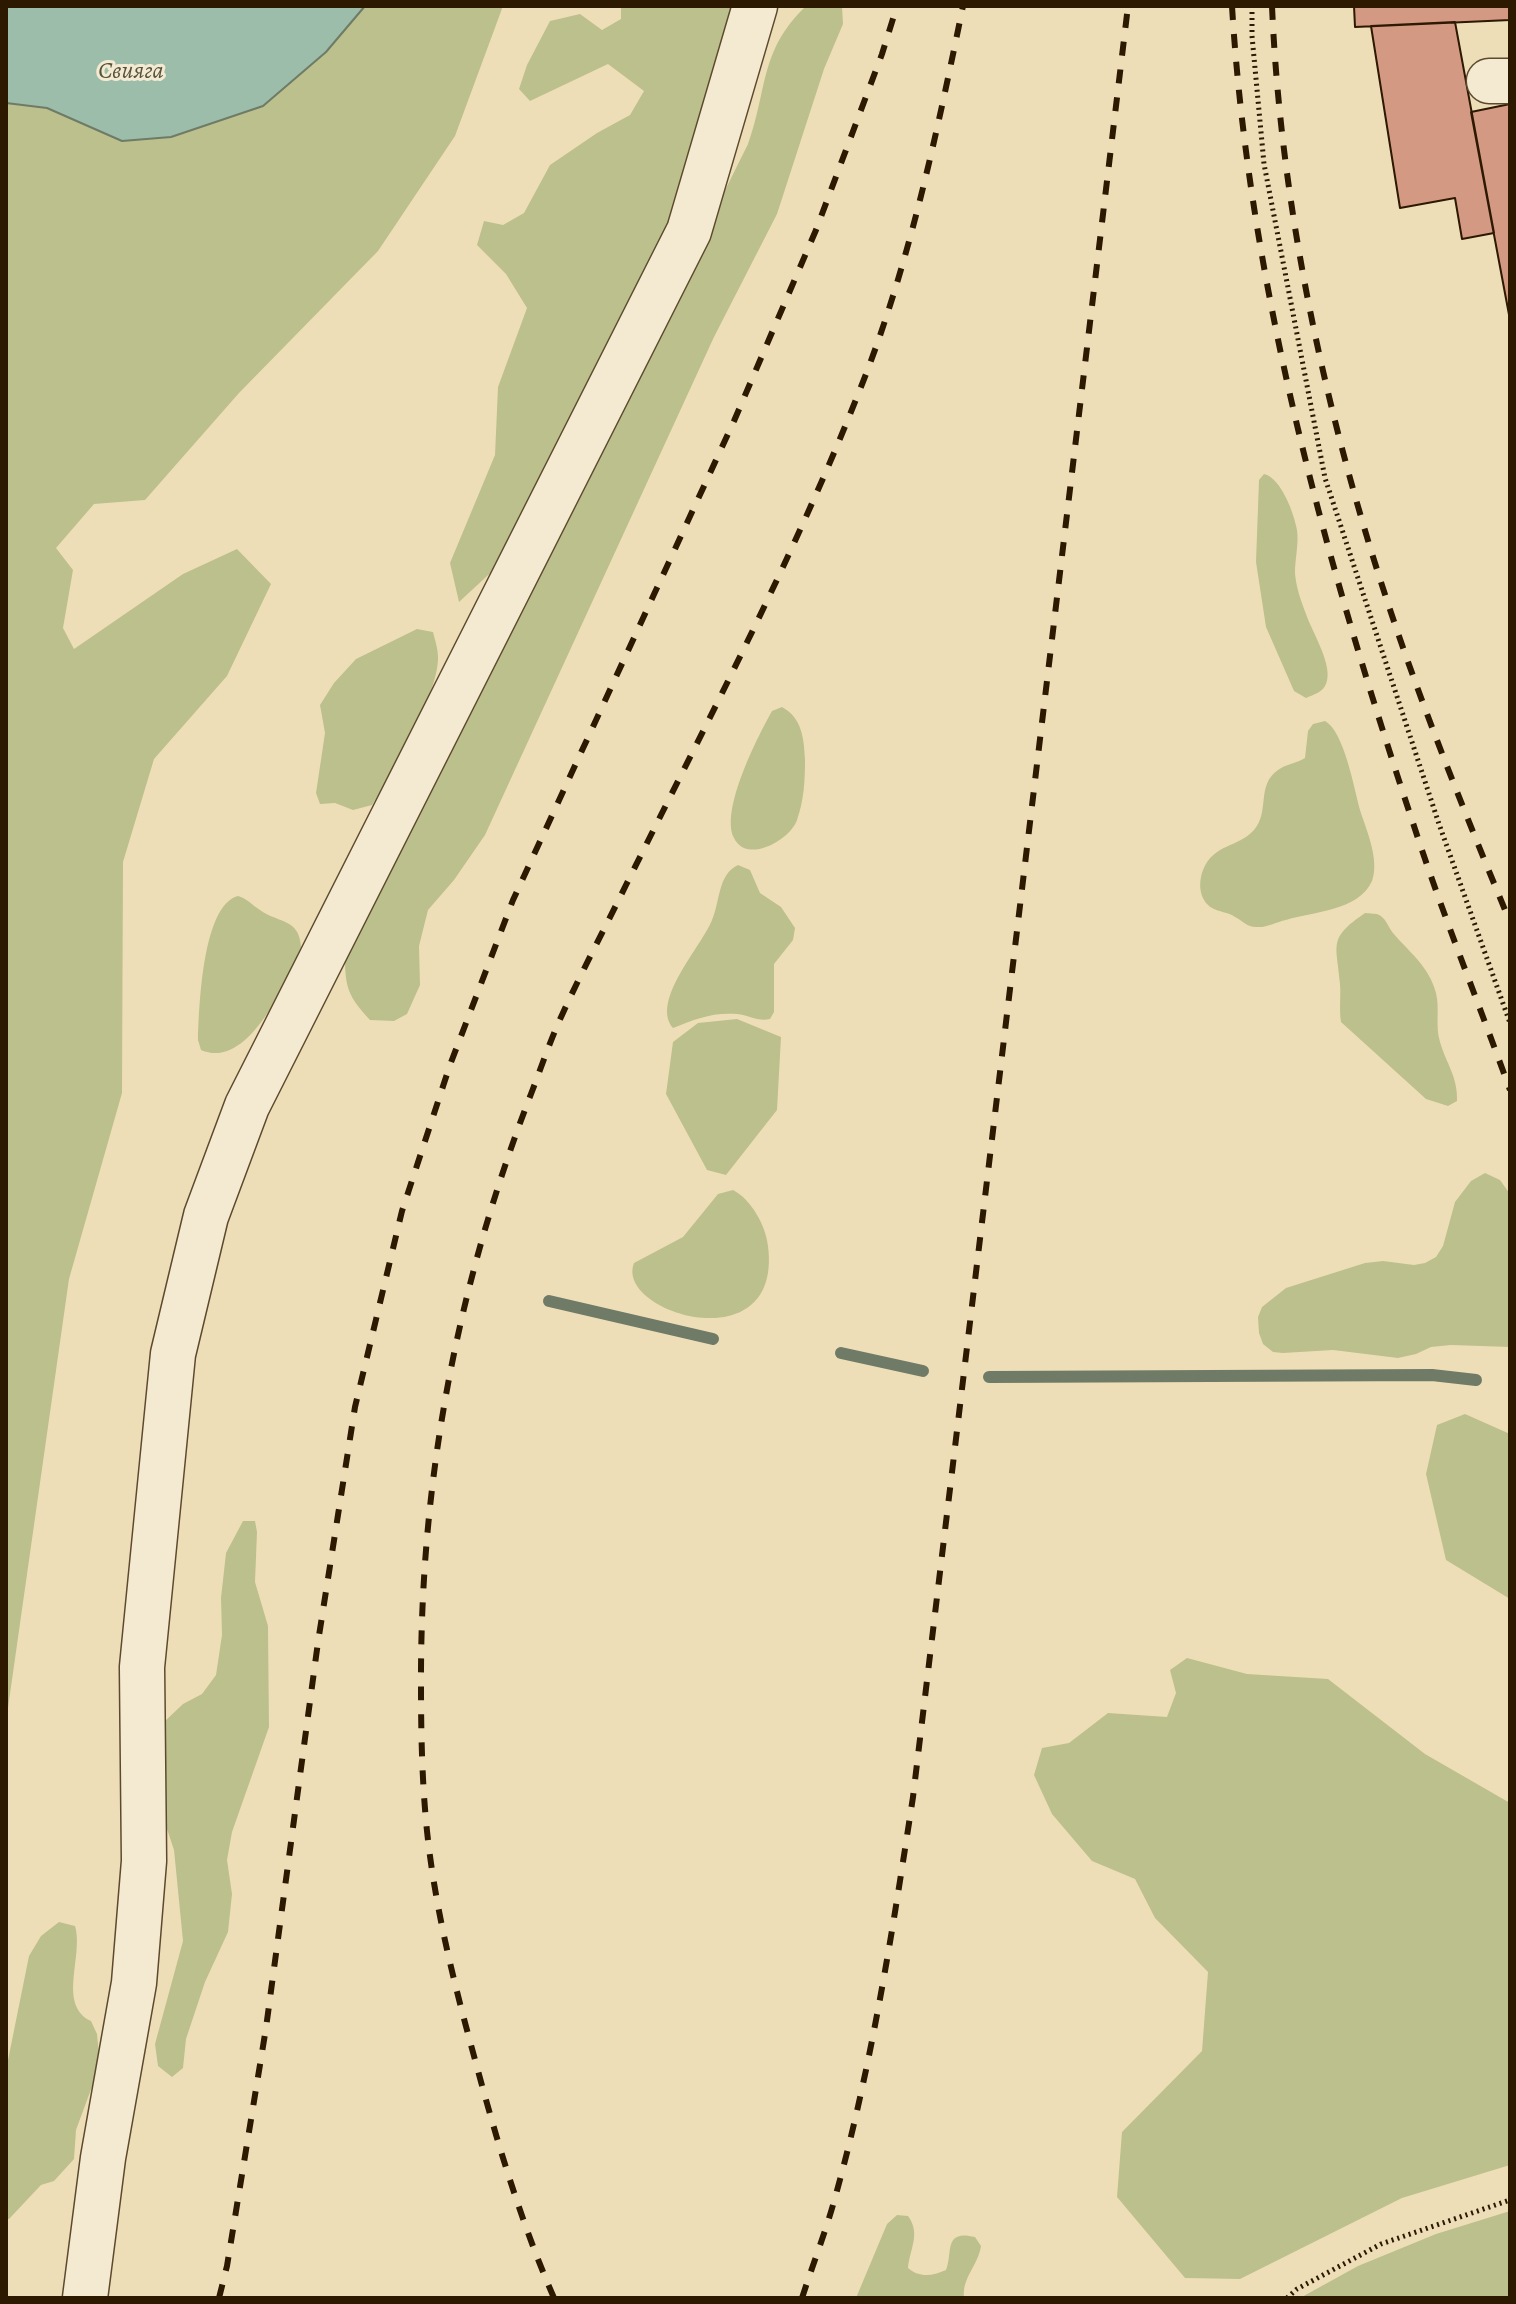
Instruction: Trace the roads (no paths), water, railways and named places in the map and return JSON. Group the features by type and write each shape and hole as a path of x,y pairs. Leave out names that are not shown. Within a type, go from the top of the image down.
{"lane":[{"path":"85,2298 103,2158 134,1983 144,1861 142,1667 173,1354 206,1216 247,1106 689,231 755,6"}],"water":[{"name":"Свияга","path":"6,6 365,6 326,52 263,106 171,137 122,141 47,108 6,103"}],"waterway":[{"path":"549,1301 713,1339"},
{"path":"841,1353 923,1371"},
{"path":"989,1377 1432,1375 1476,1380"}],"railway":[{"path":"219,2298 266,2028 318,1642 355,1407 402,1211 450,1065 513,900 734,421 816,230 897,6"},
{"path":"554,2298 520,2209 482,2087 446,1945 427,1831 422,1740 422,1610 427,1534 448,1385 482,1238 554,1035 577,982 777,579 833,455 877,345 920,201 963,6"},
{"path":"802,2298 833,2205 859,2104 913,1797 1128,6"},
{"path":"1232,6 1241,110 1255,214 1296,420 1322,522 1350,623 1413,823 1510,1090"},
{"path":"1272,6 1276,75 1293,212 1333,415 1370,547 1401,642 1510,922"}]}
